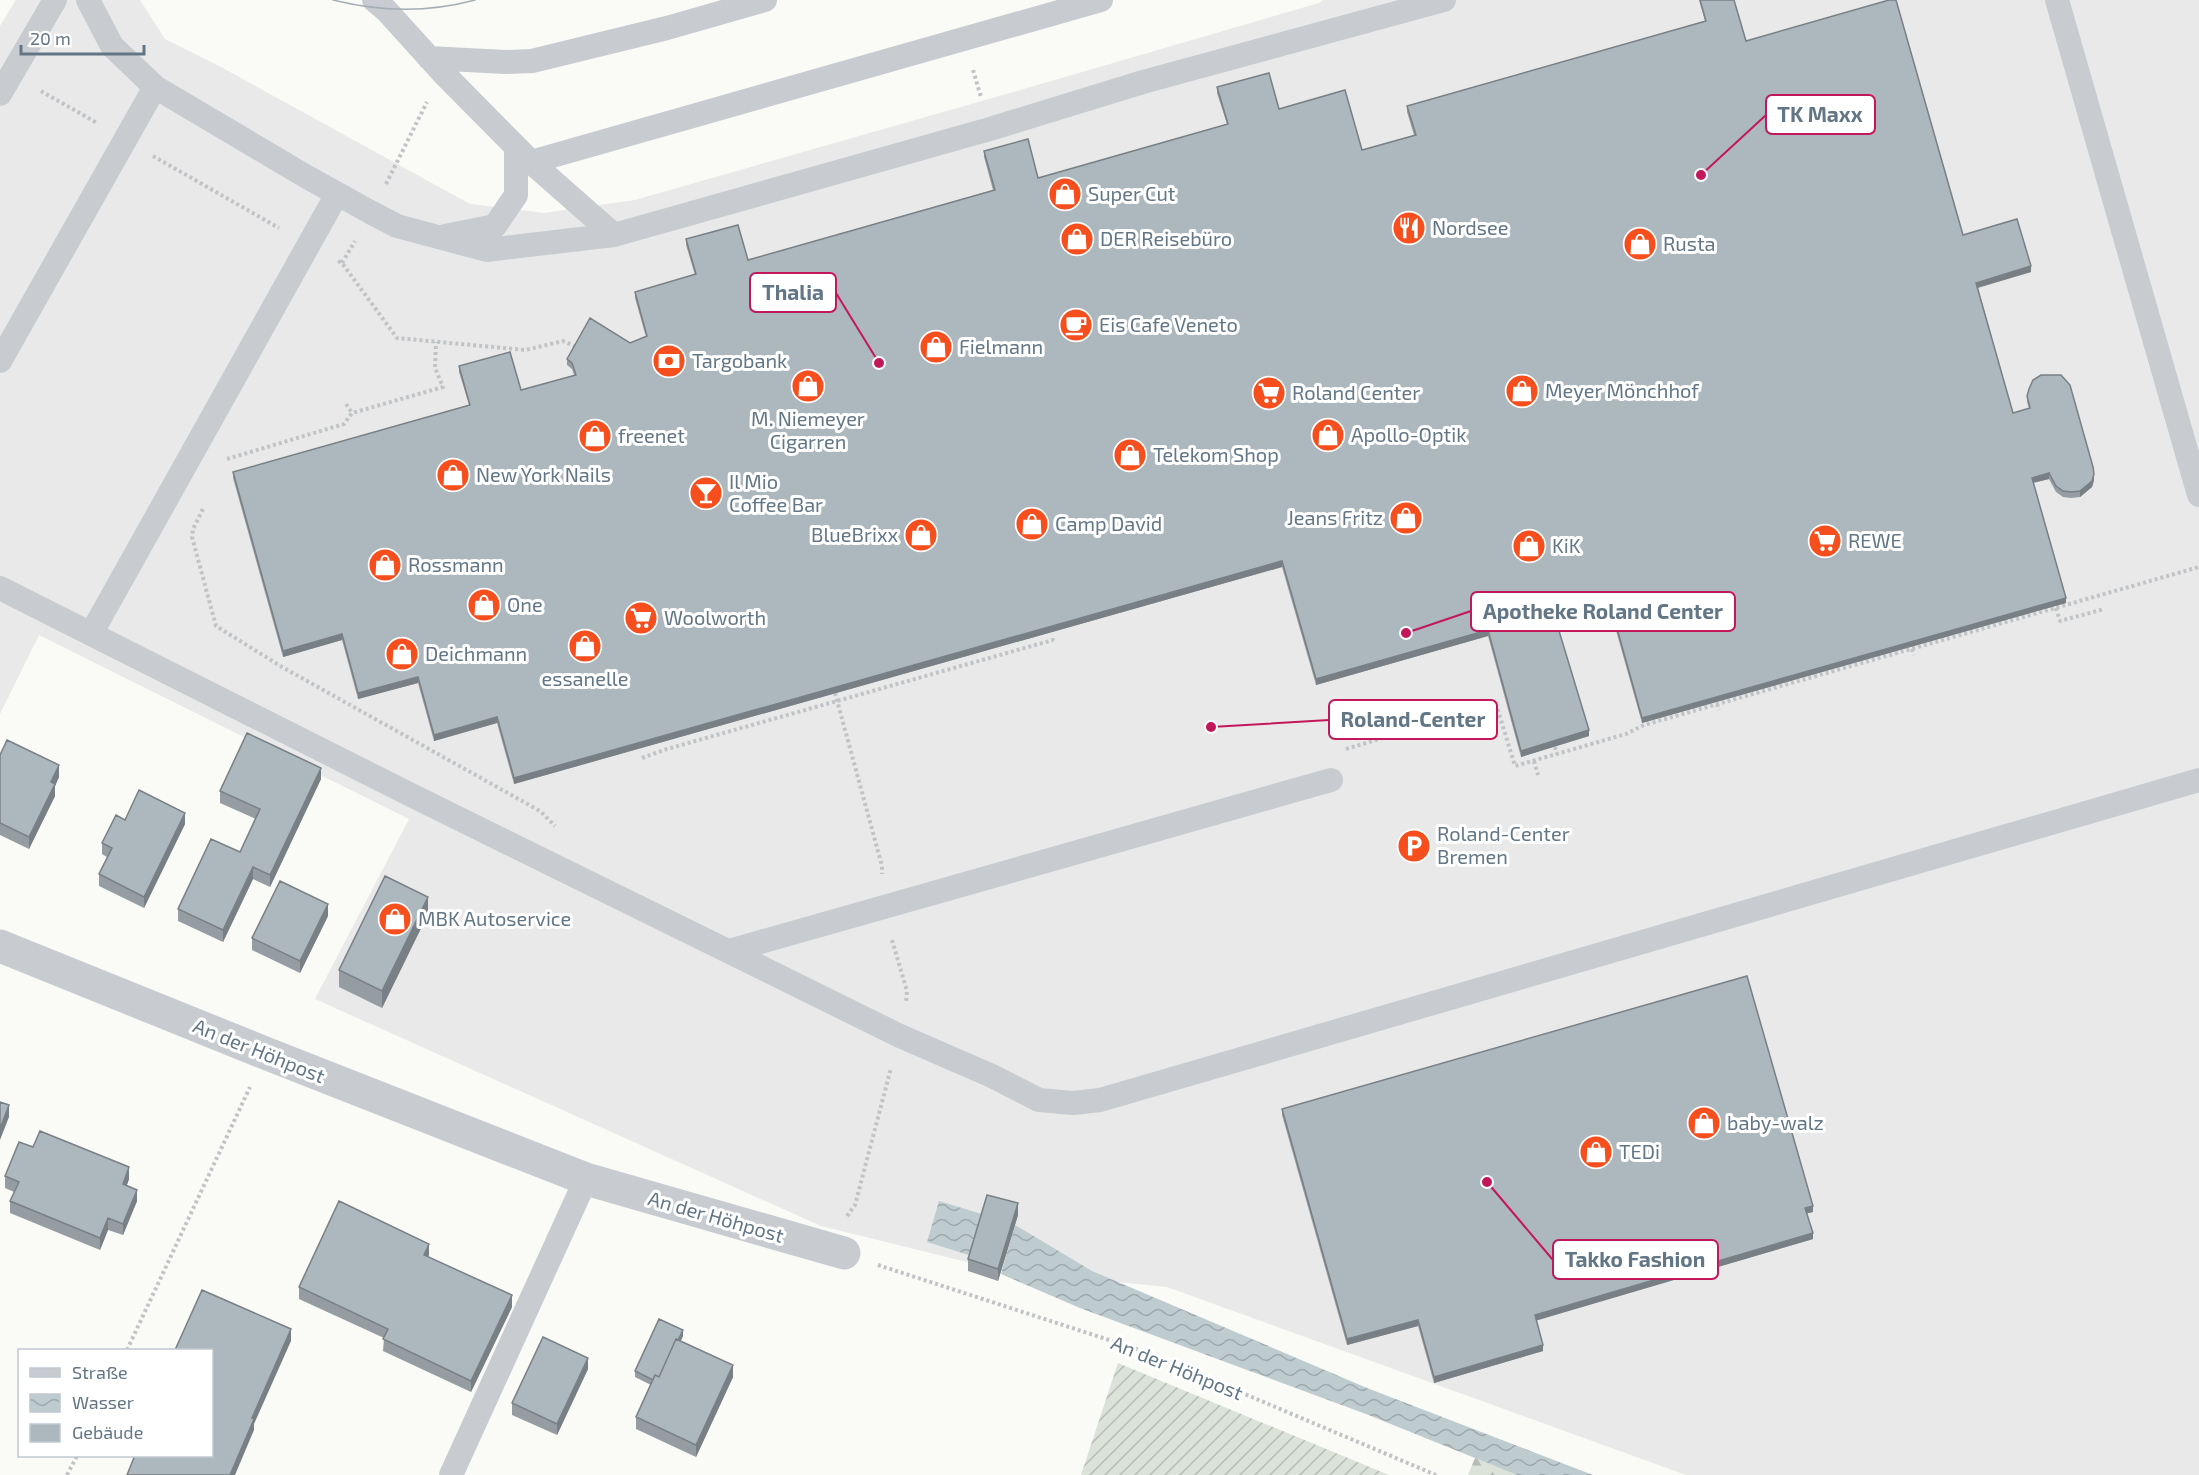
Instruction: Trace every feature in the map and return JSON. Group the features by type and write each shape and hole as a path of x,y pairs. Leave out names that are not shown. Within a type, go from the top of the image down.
{"street":[{"name":"An der Höhpost","path":"0,946 586,1179 835,1251"}],"lane":[{"path":"0,94 55,0"},
{"path":"88,0 89,6 112,46 155,87 337,194 397,226 487,250 614,235 990,129 1143,82 1444,0"},
{"path":"374,0 523,154 614,235"},
{"path":"436,66 532,61 667,28 765,0"},
{"path":"523,154 1101,0"},
{"path":"2057,0 2199,495"},
{"path":"0,361 155,87"},
{"path":"440,237 495,226 516,195 523,154"},
{"path":"91,634 337,194"},
{"path":"0,588 652,914 900,1036 992,1076 1039,1100 1073,1102 1100,1100 2199,780"},
{"path":"729,951 1331,780"},
{"path":"451,1475 586,1179"}],"path":[{"path":"964,38 990,129"},
{"path":"372,213 436,66"},
{"path":"222,469 227,459 344,424 352,412 443,387 435,368 436,342"},
{"path":"346,404 352,412"},
{"path":"207,499 193,529 192,537 216,626 282,667 540,811 556,827"},
{"path":"1335,752 1496,704 1515,766 1626,734 1644,725 1815,679 2199,567"},
{"path":"2056,608 2060,621 2104,609"},
{"path":"2003,623 2005,629"},
{"path":"642,758 666,749 1053,640 1056,642"},
{"path":"1912,649 1914,655"},
{"path":"835,693 882,866 883,907 907,991 900,1036 855,1205 835,1251"},
{"path":"1717,704 1719,710"},
{"path":"1555,747 1557,754"},
{"path":"1534,761 1538,775"},
{"path":"127,1349 265,1053"},
{"name":"An der Höhpost","path":"835,1251 1143,1351 1436,1475"},
{"path":"67,1475 76,1457"}],"shaded area":[{"path":"16,0 86,0 89,13 102,0 140,0 165,39 219,66 470,204 544,213 635,200 1017,91 1323,0 2199,0 2199,1475 1686,1475 1167,1287 999,1270 821,1226 315,999 409,819 39,635 0,714 0,26"}],"green space":[{"path":"1118,1363 1389,1475 1081,1475"},
{"path":"1475,1458 1517,1475 1468,1475"}],"water":[{"path":"939,1201 985,1215 972,1256 927,1242"},
{"path":"1015,1225 1092,1271 1367,1388 1593,1475 1517,1475 1366,1414 1080,1308 1001,1274"}],"building":[{"name":"Roland Center","path":"1700,0 1734,0 1746,41 1889,0 1896,0 1963,235 2017,219 2031,266 1976,283 2013,413 2030,408 2027,396 2029,389 2033,380 2041,375 2061,375 2070,385 2093,467 2092,481 2080,491 2071,492 2063,491 2056,486 2049,473 2032,478 2066,598 1642,718 1608,596 1553,611 1589,730 1521,751 1488,630 1316,679 1282,561 514,778 497,717 434,735 418,677 358,693 342,634 283,651 233,472 470,405 459,366 510,352 521,390 576,375 572,363 567,359 590,318 630,343 647,336 635,292 696,274 686,239 738,225 748,260 995,190 984,151 1028,139 1038,178 1228,124 1217,87 1269,73 1279,109 1345,90 1362,150 1416,135 1407,106 1706,21"},
{"path":"247,733 321,768 270,875 253,867 223,930 178,909 211,839 240,852 260,809 220,791"},
{"path":"7,740 59,765 51,782 55,784 29,837 0,823 0,755"},
{"path":"139,790 185,813 144,897 99,874 112,848 102,843 116,815 125,820"},
{"path":"385,876 428,897 382,991 339,970"},
{"path":"280,881 328,904 300,961 252,938"},
{"path":"1747,976 1813,1206 1805,1208 1813,1233 1535,1315 1543,1345 1434,1377 1418,1320 1347,1339 1282,1109"},
{"path":"0,1102 9,1105 0,1129"},
{"path":"40,1131 129,1167 123,1184 137,1190 123,1224 108,1218 100,1238 10,1201 19,1182 5,1176 19,1142 33,1147"},
{"path":"987,1195 1018,1203 998,1269 968,1259"},
{"path":"339,1201 429,1244 424,1255 512,1295 471,1381 383,1339 388,1329 299,1287"},
{"path":"202,1290 291,1329 230,1475 127,1475 134,1457 213,1457 213,1349 175,1349"},
{"path":"659,1319 683,1330 678,1340 676,1339 659,1377 655,1375 653,1380 635,1371"},
{"path":"543,1337 588,1358 557,1424 512,1403"},
{"path":"676,1339 733,1365 696,1445 636,1417 655,1375 659,1377"}],"tram line":[{"path":"333,0 386,9 422,9 475,0"}],"place":[{"name":"TK Maxx","path":"1701,175"},
{"name":"Super Cut","path":"1065,194"},
{"name":"Nordsee","path":"1409,228"},
{"name":"DER Reisebüro","path":"1077,239"},
{"name":"Rusta","path":"1640,244"},
{"name":"Eis Cafe Veneto","path":"1076,325"},
{"name":"Fielmann","path":"936,347"},
{"name":"Targobank","path":"669,361"},
{"name":"Thalia","path":"879,363"},
{"name":"M. Niemeyer Cigarren","path":"808,386"},
{"name":"Meyer Mönchhof","path":"1522,391"},
{"name":"Roland Center","path":"1269,393"},
{"name":"Apollo-Optik","path":"1328,435"},
{"name":"freenet","path":"595,436"},
{"name":"Telekom Shop","path":"1130,455"},
{"name":"New York Nails","path":"453,475"},
{"name":"Il Mio Coffee Bar","path":"706,493"},
{"name":"Jeans Fritz","path":"1406,518"},
{"name":"Camp David","path":"1032,524"},
{"name":"BlueBrixx","path":"921,535"},
{"name":"REWE","path":"1825,541"},
{"name":"KiK","path":"1529,546"},
{"name":"Rossmann","path":"385,565"},
{"name":"One","path":"484,605"},
{"name":"Woolworth","path":"641,618"},
{"name":"Apotheke Roland Center","path":"1406,633"},
{"name":"essanelle","path":"585,646"},
{"name":"Deichmann","path":"402,654"},
{"name":"Roland-Center","path":"1211,727"},
{"name":"Roland-Center Bremen","path":"1414,846"},
{"name":"MBK Autoservice","path":"395,919"},
{"name":"baby-walz","path":"1704,1123"},
{"name":"TEDi","path":"1596,1152"},
{"name":"Takko Fashion","path":"1487,1182"}]}
